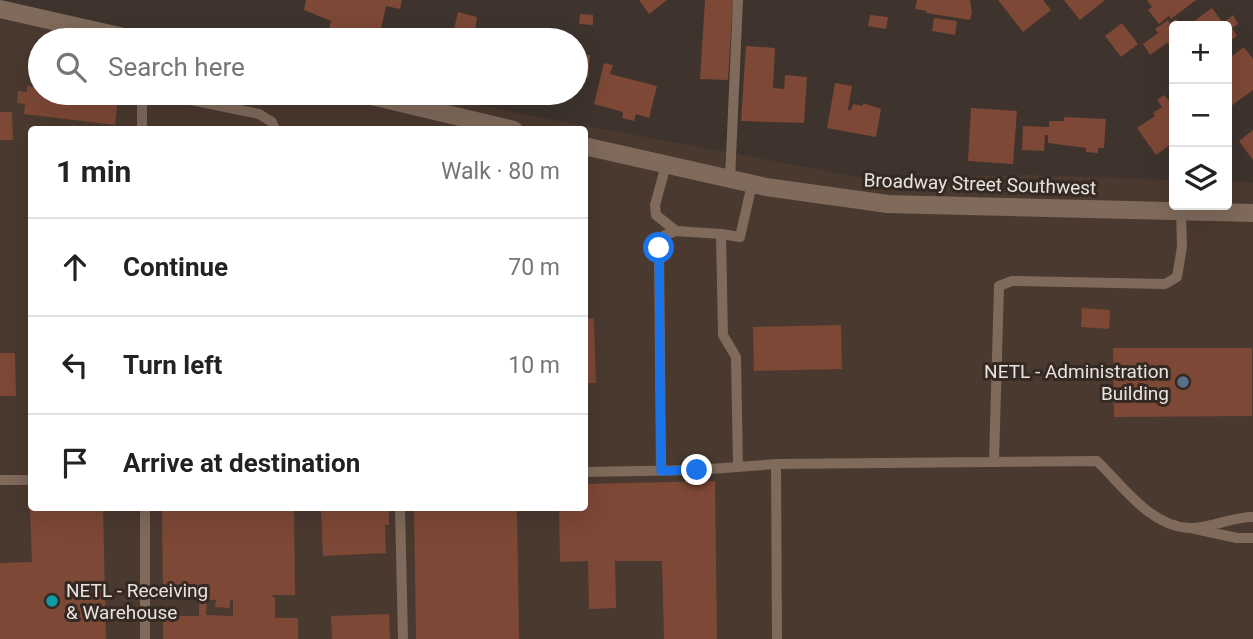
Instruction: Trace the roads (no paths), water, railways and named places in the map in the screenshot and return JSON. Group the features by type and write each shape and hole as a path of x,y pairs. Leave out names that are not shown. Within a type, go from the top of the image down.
{"street":[{"path":"0,9 84,28"},
{"path":"409,105 497,126"},
{"name":"Broadway Street Southwest","path":"588,147 730,180 888,204 1253,213"}],"lane":[{"path":"730,180 738,0"},
{"path":"142,105 142,126"},
{"path":"215,105 259,114 272,122 274,126"},
{"path":"666,165 655,205 656,215 676,231"},
{"path":"661,471 659,248 665,235 676,231 740,237 752,184"},
{"path":"993,461 999,286 1012,281 1165,284 1177,277 1182,247 1181,211"},
{"path":"721,234 723,335 736,358 738,467"},
{"path":"588,472 661,471 776,464 1097,461 1154,518 1237,538 1253,538"},
{"path":"776,464 777,639"},
{"path":"0,480 28,480"},
{"path":"145,511 145,639"},
{"path":"400,511 403,639"},
{"path":"1188,528 1236,517 1253,517"}],"place":[{"name":"NETL - Administration Building","path":"1183,382"},
{"name":"NETL - Receiving & Warehouse","path":"52,601"}]}
